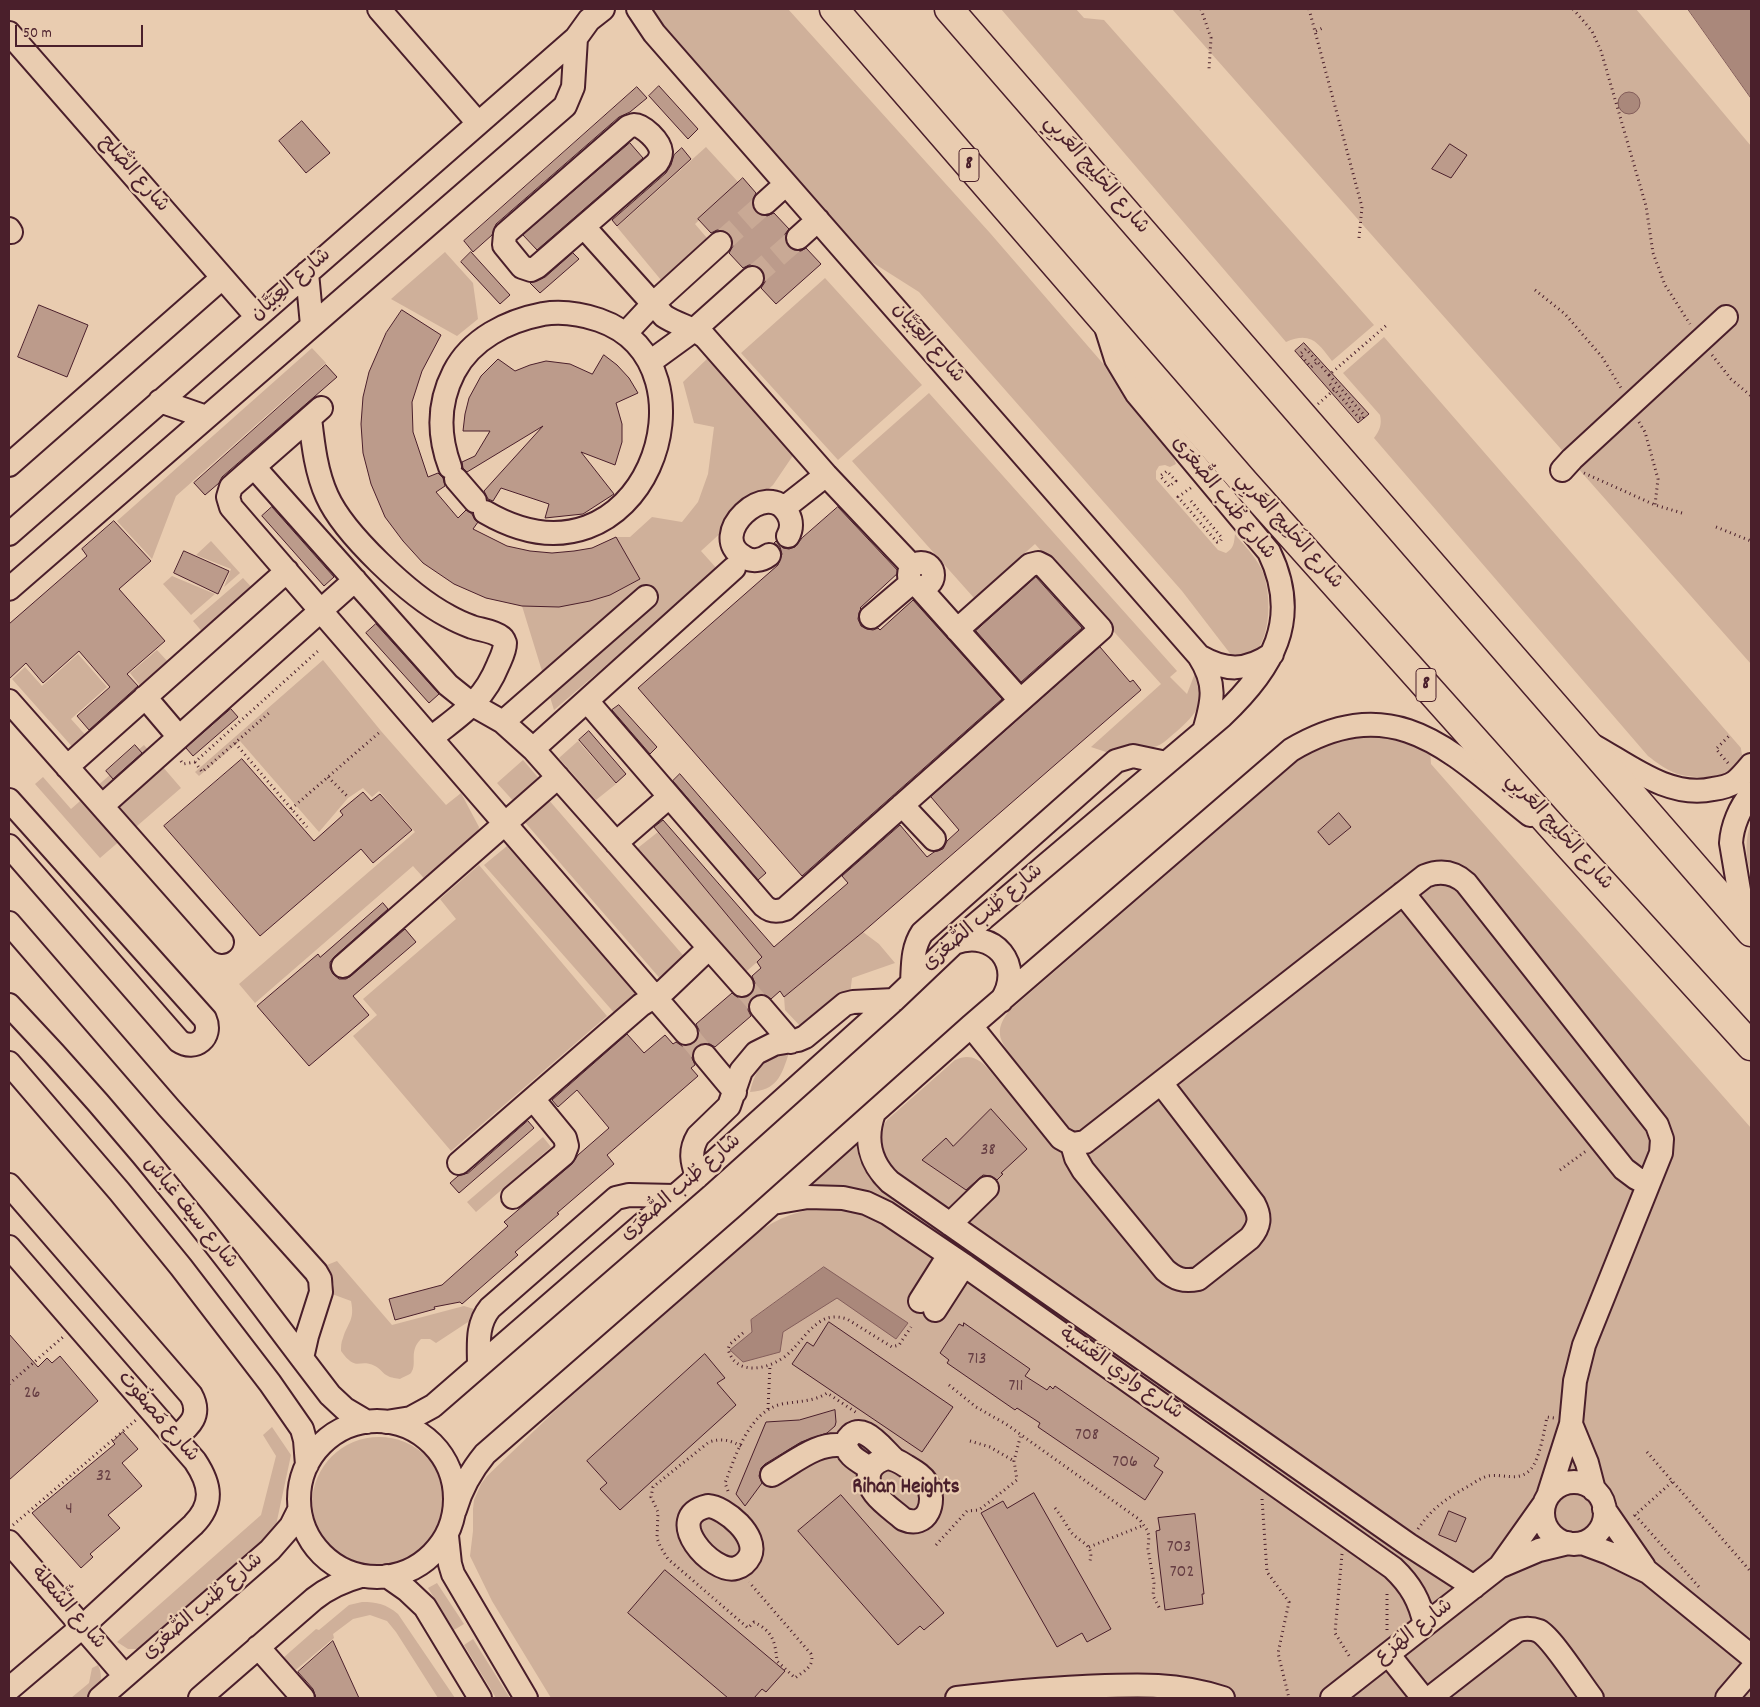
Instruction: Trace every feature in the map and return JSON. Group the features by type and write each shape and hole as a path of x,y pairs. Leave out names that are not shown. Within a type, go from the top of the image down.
{"highway":[{"name":"شارع الخَلِيج العَربِي","path":"834,9 1244,482 1751,1046"},
{"name":"شارع الخَلِيج العَربِي","path":"949,9 963,20 1751,931"}],"street":[{"path":"379,9 478,123"},
{"name":"شارع العِبَيَّان","path":"9,534 576,38 589,20 603,9"},
{"name":"شارع العِبَيَّان","path":"638,9 654,33 1199,656 1205,665 1212,686 1211,709 1204,731"},
{"name":"شارع العِبَيَّان","path":"576,38 592,32 613,16 619,15 630,16 654,33"},
{"name":"شارع الصُّلح","path":"9,33 256,317"},
{"path":"9,588 565,106 573,87 576,38"},
{"path":"634,125 644,128 659,146 660,158 584,227 531,270 522,267 506,248 504,241 507,232 628,127 634,125"},
{"path":"765,203 786,184"},
{"path":"798,238 818,220"},
{"path":"584,227 653,304 670,320 706,337 957,630 1020,700"},
{"path":"626,333 653,304 720,243"},
{"path":"307,273 312,325"},
{"path":"9,465 222,278"},
{"path":"650,362 694,330 752,278"},
{"path":"549,313 588,316 606,322 626,333 644,352 650,362 660,401 658,442 643,480 617,511 600,522 581,529 561,533 541,533 522,529 503,522 480,506 453,473 444,451 441,434 443,399 457,367 480,340 495,331 529,317 549,313"},
{"path":"1567,464 1726,317"},
{"name":"شارع طُنب الصُّغرَى","path":"376,1422 411,1418 433,1406 697,1178 912,984 954,943 1204,731 1245,693 1272,654 1281,629 1284,602 1279,577 1269,552 1137,394 1116,360 1104,320"},
{"path":"160,401 206,417"},
{"path":"431,738 473,705 485,691 506,646 504,640 498,635 472,627 447,615 423,601 366,548 340,518 327,496 317,462 315,413 231,487 228,498 229,503 287,571 505,824 686,1033"},
{"path":"254,467 448,685 473,705 504,722 534,749 742,985"},
{"path":"784,508 826,475"},
{"path":"769,555 764,559 748,560 741,556 732,544 732,528 742,516 754,505 762,502 770,501 778,504 789,515 791,530 788,536"},
{"path":"102,806 321,610 349,574 366,548"},
{"path":"587,701 764,906 774,911 785,909 1101,629 1044,566 1038,563 1030,565 957,630"},
{"path":"534,749 734,568"},
{"path":"67,767 287,571"},
{"path":"871,617 914,579"},
{"path":"380,609 405,586"},
{"path":"504,722 646,597"},
{"name":"شارع العِبَيَّان","path":"1199,656 1223,667 1236,668 1250,666 1272,654"},
{"path":"145,697 179,737"},
{"path":"13,715 67,767 222,942"},
{"path":"200,1698 327,1589 340,1582 361,1576 387,1576 411,1570 422,1563 440,1546 447,1536 459,1497 470,1474 485,1454 773,1203 972,1026 1291,750 1313,737 1336,728 1362,724 1387,725 1412,731 1435,742 1456,756 1571,848"},
{"path":"1586,741 1656,781 1691,792 1708,790 1734,782 1751,766"},
{"path":"912,984 914,952 922,933 1116,761 1134,756 1166,763"},
{"path":"343,966 558,777"},
{"path":"1751,794 1736,819 1731,843 1740,896 1751,931"},
{"path":"616,844 670,797"},
{"path":"9,800 205,1019 207,1030 200,1042 188,1045 179,1041 9,846"},
{"path":"902,805 934,840"},
{"path":"972,1026 1061,1138 1072,1144 1085,1142 1425,876 1432,873 1447,873 1460,878 1466,883 1657,1125 1660,1131 1662,1146 1584,1345 1575,1381 1572,1424 1547,1499 1543,1518 1545,1526 1554,1537 1609,1553 1648,1572 1751,1656"},
{"path":"1403,893 1601,1140 1630,1174 1648,1184"},
{"path":"9,923 169,1108 316,1272 320,1278 321,1292 302,1358"},
{"path":"954,943 964,939 975,938 985,940 1002,953 1008,962 1010,983 1001,1002"},
{"path":"459,1163 641,1005 670,986 709,948"},
{"path":"697,1178 691,1158 694,1142 729,1106 741,1071 756,1053 774,1044 791,1042 805,1037 845,1004 894,1000"},
{"name":"شارع سيف غباش","path":"9,1005 151,1166 337,1402 354,1415 376,1422"},
{"path":"761,1007 791,1042"},
{"path":"705,1056 735,1092"},
{"name":"شارع سيف غباش","path":"9,1064 119,1190 181,1266 270,1383 302,1429 307,1465"},
{"path":"1072,1144 1076,1158 1083,1170 1165,1270 1171,1276 1180,1280 1189,1281 1198,1278 1250,1238 1256,1230 1259,1221 1258,1212 1254,1204 1161,1083"},
{"path":"514,1197 564,1154 567,1146 565,1138 533,1099"},
{"name":"شارع وادِي الغَشبة","path":"874,1113 870,1123 868,1143 870,1153 882,1174 890,1182 1409,1545 1474,1586"},
{"path":"9,1185 191,1395 195,1402 194,1416 186,1429 175,1438"},
{"path":"950,1224 987,1188"},
{"path":"479,1366 481,1321 490,1308 616,1198 623,1196 675,1196"},
{"name":"شارع وادِي الغَشبة","path":"773,1203 826,1196 855,1200 887,1213 957,1260 1393,1568 1403,1578 1418,1599 1425,1625"},
{"name":"شارع مَصفُوت","path":"9,1247 195,1461 206,1480 208,1497 203,1513 193,1525 82,1627 9,1689"},
{"path":"927,1305 957,1260"},
{"path":"361,1576 336,1566 325,1557 308,1536 300,1510 300,1487 307,1465 314,1454 332,1436 354,1424 376,1422 412,1430 434,1446 443,1457 454,1482 455,1510"},
{"path":"1572,1424 1605,1516 1600,1530 1589,1540 1575,1543"},
{"path":"870,1476 850,1455 846,1446 849,1437 857,1432 866,1433 894,1458 920,1475 927,1484 931,1501 928,1513 920,1520 909,1521 903,1519 871,1490 870,1476 874,1465 883,1459 894,1458"},
{"path":"772,1475 820,1447 833,1444 846,1446"},
{"path":"1547,1499 1561,1484 1567,1482 1582,1483 1626,1523 1648,1572"},
{"name":"شارع الهَزع","path":"1499,1567 1547,1499"},
{"name":"شارع طُنب الصُّغرَى","path":"100,1698 270,1550 291,1526 300,1510"},
{"path":"447,1536 453,1574 526,1698"},
{"name":"شارع الشُّعلة","path":"9,1542 125,1676"},
{"name":"شارع الهَزع","path":"1332,1698 1499,1567 1539,1550 1575,1543"},
{"path":"387,1576 408,1590 425,1607 480,1698"},
{"path":"1430,1698 1516,1630 1530,1629 1537,1630 1548,1639 1592,1698"},
{"path":"258,1647 303,1698"},
{"path":"1388,1654 1423,1698"},
{"path":"1727,1698 1751,1670"},
{"path":"957,1698 1016,1691 1161,1685 1186,1688 1223,1698"}],"path":[{"path":"1202,9 1211,38 1209,69"},
{"path":"1310,9 1362,207 1359,238"},
{"path":"1573,9 1592,32 1601,51 1646,206 1653,253 1665,285 1700,341 1731,379 1751,396"},
{"path":"1316,32 1324,27"},
{"path":"1535,290 1565,314 1596,350 1631,405 1645,432 1658,479 1655,505"},
{"path":"1329,375 1388,324"},
{"path":"1316,363 1311,368 1300,354 1306,349 1364,415 1362,419 1359,418 1330,384"},
{"path":"1567,464 1584,474 1655,505 1682,513"},
{"path":"1167,471 1176,480 1170,486 1160,476 1167,471"},
{"path":"1191,501 1221,536 1222,540 1220,542 1217,542 1178,497 1196,483"},
{"path":"1716,527 1751,541"},
{"path":"195,762 202,772 270,712"},
{"path":"291,809 381,731"},
{"path":"1729,736 1716,749 1729,764"},
{"path":"235,743 306,827"},
{"path":"328,777 348,798"},
{"path":"1560,1170 1601,1140"},
{"path":"743,1333 728,1347 729,1356 743,1368 750,1369 770,1365 788,1354 805,1334 820,1321 827,1318 840,1317 847,1319 892,1346 899,1345 911,1328"},
{"path":"9,1384 76,1325"},
{"path":"768,1410 770,1365"},
{"path":"949,1385 985,1414 1021,1434 1135,1516 1144,1525 1149,1536 1148,1549 1154,1583 1153,1596 1160,1609"},
{"path":"733,1497 726,1489 726,1480 751,1425 768,1410 782,1404 809,1401 828,1393 863,1417"},
{"path":"9,1528 150,1408"},
{"path":"936,1545 967,1511 979,1510 1017,1480 1014,1461 1021,1434"},
{"path":"970,1440 990,1447 1014,1461"},
{"path":"1647,1452 1751,1572"},
{"path":"1673,1481 1626,1523 1704,1593"},
{"path":"1262,1492 1267,1572 1289,1602 1278,1653 1289,1698"},
{"path":"1055,1508 1072,1533 1089,1547 1091,1556 1089,1564"},
{"path":"1089,1547 1144,1525"},
{"path":"1342,1547 1335,1633 1351,1659"},
{"path":"1387,1630 1387,1578 1393,1568"}],"shaded area":[{"path":"643,9 788,9 990,233 1164,434 1176,464 1170,467 1165,465 1159,466 1156,471 1156,479 1218,550 1226,553 1229,551 1233,545 1235,534 1252,554 1264,576 1268,598 1265,632 1257,650 1245,659 1232,656 1182,591 919,292 867,259"},
{"path":"1001,9 1076,9 1084,18 1104,20 1374,325 1332,361 1318,344 1308,338 1286,342"},
{"path":"1172,9 1636,9 1751,146 1751,664"},
{"path":"1688,9 1751,9 1751,98"},
{"path":"1629,92 1637,95 1640,103 1637,111 1629,114 1621,111 1618,103 1621,95"},
{"path":"706,147 739,183 695,224 707,238 661,280 617,227"},
{"path":"445,252 473,283 478,319 457,336 391,299"},
{"path":"825,278 922,385 838,460 741,353"},
{"path":"1384,337 1741,748 1742,760 1738,767 1722,775 1691,777 1671,771 1648,756 1374,438 1380,427 1380,415 1343,373"},
{"path":"312,348 326,363 176,496 152,559 117,521"},
{"path":"708,358 794,454 773,485 701,551 718,570 554,710 522,606 555,606 597,599 640,579 616,537 630,537 652,517 682,522 698,502 708,474 714,427 694,423 683,382"},
{"path":"929,393 1177,671 1170,677 1187,694 1195,673 1201,691 1199,706 1190,719 1163,743 1150,747 1127,746 1109,753 1091,747 1161,684 1035,544 974,598 852,461"},
{"path":"211,541 240,573 224,587 231,569 196,555"},
{"path":"172,576 215,594 191,615 163,584"},
{"path":"243,578 255,591 205,635 193,621"},
{"path":"157,650 170,664 142,688 130,673"},
{"path":"78,654 107,687 71,719 89,739 76,751 12,679 25,667 42,686"},
{"path":"323,660 381,731 446,805 461,793 479,827 475,846 430,885 413,866 255,1003 239,984 415,832 379,791 372,797 363,788 348,798 319,832 240,741 199,776 195,772"},
{"path":"1375,731 1430,749 1431,764 1751,1128 1751,1698 551,1698 492,1601 470,1556 474,1500 487,1476 558,1408 756,1234 790,1215 827,1207 805,1191 858,1143 863,1163 882,1157 879,1138 887,1120 955,1060 962,1057 975,1059 985,1066 999,1082 1019,1067 1005,1047 1000,1034 1000,1027 1009,1011 1307,753 1319,745"},
{"path":"578,741 616,784 596,800 559,758"},
{"path":"144,745 181,788 100,858 35,784 43,777 71,809"},
{"path":"523,760 542,782 516,804 497,783"},
{"path":"548,799 688,961 663,982 523,820"},
{"path":"1751,822 1751,874 1746,848"},
{"path":"658,832 763,957 741,976 634,851"},
{"path":"507,846 639,997 617,1016 484,865"},
{"path":"479,865 607,1016 451,1151 353,1036 377,1015 363,999 456,919 440,899"},
{"path":"863,932 879,944 895,963 852,978 850,994 802,1028 785,1010 784,997"},
{"path":"789,1053 777,1081 759,1091 750,1092 755,1076 762,1065 773,1058"},
{"path":"543,1137 551,1147 476,1212 467,1202"},
{"path":"337,1261 392,1325 464,1306 474,1309 468,1322 436,1343 430,1339 421,1339 415,1348 414,1365 410,1374 400,1379 389,1377 375,1366 351,1362 341,1351 342,1340 352,1317 352,1307 351,1301 332,1294 334,1285 327,1265"},
{"path":"824,1267 908,1323 896,1339 837,1298 783,1332 780,1352 743,1362 730,1350 752,1332 751,1320"},
{"path":"272,1427 291,1455 275,1530 140,1649 128,1649 117,1642 261,1515 276,1456 263,1435"},
{"path":"379,1437 405,1442 416,1448 426,1457 435,1467 441,1478 446,1504 441,1530 435,1541 426,1551 416,1560 405,1566 379,1571 353,1566 342,1560 332,1551 323,1541 317,1530 312,1504 317,1478 323,1467 332,1457 342,1448 353,1442"},
{"path":"437,1583 464,1624 454,1630 428,1588"},
{"path":"362,1602 381,1604 398,1614 455,1698 438,1698 387,1621 370,1615 353,1619 333,1634 334,1638 286,1678 283,1658 316,1629 319,1630 349,1605"},
{"path":"473,1639 510,1698 496,1698 464,1645"},
{"path":"98,1665 101,1679 96,1691 86,1698 71,1698 89,1683 92,1668"}],"building":[{"path":"659,86 698,129 688,139 649,96"},
{"path":"637,87 647,98 630,112 619,117 496,224 492,235 473,252 464,241"},
{"path":"302,121 330,153 306,173 279,141"},
{"path":"630,143 643,158 537,250 523,235"},
{"path":"1450,144 1467,155 1451,178 1432,169"},
{"path":"682,148 691,159 617,226 612,220 666,173 674,155"},
{"path":"743,178 756,193 752,205 756,212 767,216 774,213 789,229 785,234 785,240 789,247 794,251 801,251 806,248 821,264 776,304 761,288 765,282 762,270 756,265 749,265 743,268 729,253 733,246 733,240 730,235 724,230 717,230 711,233 698,219"},
{"path":"471,252 510,295 500,304 461,262"},
{"path":"573,253 579,259 540,293 530,283 545,277"},
{"path":"39,305 88,325 67,377 18,357"},
{"path":"402,310 441,335 422,371 412,402 413,432 428,477 438,473 443,478 445,486 436,492 458,518 466,510 478,522 473,529 507,546 530,551 552,553 574,551 592,548 616,537 640,579 610,595 590,601 559,607 522,606 486,598 454,584 423,563 403,541 385,517 371,484 363,453 361,424 363,397 369,372 386,333"},
{"path":"1304,343 1369,414 1358,423 1295,351"},
{"path":"604,355 629,378 638,393 616,403 622,424 622,442 615,465 581,452 614,494 583,514 545,518 549,504 501,488 493,501 488,499 484,491 543,426 467,472 463,468 462,462 475,456 490,431 463,431 469,398 481,376 498,359 515,371 546,361 570,364 592,374"},
{"path":"326,365 337,377 222,477 219,483 205,495 194,483"},
{"path":"272,507 334,577 324,586 262,516"},
{"path":"838,507 899,572 860,608 858,619 861,626 867,629 873,630 878,628 880,630 913,600 1002,699 802,876 638,688 778,565 782,554 780,547 774,543 776,541 783,548 795,547 802,538"},
{"path":"114,521 151,561 119,589 165,641 127,674 138,686 89,730 77,716 110,687 79,651 43,683 26,663 9,679 9,624 87,556 82,549"},
{"path":"184,551 229,571 218,594 174,573"},
{"path":"1036,577 1082,628 1021,682 976,631"},
{"path":"376,624 439,694 429,703 366,633"},
{"path":"1100,647 1130,682 1133,680 1141,690 863,932 784,997 780,991 771,999 765,995 758,994 749,1003 748,1010 751,1016 715,1047 703,1043 696,1046 692,1058 695,1065 691,1068 698,1076 607,1155 614,1164 557,1213 559,1214 515,1252 518,1255 462,1304 460,1302 434,1307 435,1309 395,1320 389,1299 442,1285 508,1226 504,1222 572,1164 578,1155 609,1128 577,1090 558,1107 552,1100 627,1034 644,1053 665,1035 673,1044 676,1042 682,1046 689,1046 695,1043 698,1037 699,1030 696,1024 732,993 737,997 744,998 754,990 755,983 752,976 761,968 757,962 762,957 654,827 663,820 774,947 848,883 842,876 900,825 927,857 943,849 947,841 959,830 931,797"},
{"path":"619,705 657,747 650,754 612,710"},
{"path":"231,709 238,717 193,756 186,748"},
{"path":"589,731 626,774 616,783 579,740"},
{"path":"135,745 142,753 113,779 106,771"},
{"path":"242,759 314,841 343,815 340,811 363,792 371,801 380,794 412,830 373,863 361,849 260,936 164,826"},
{"path":"680,774 766,873 758,880 673,781"},
{"path":"1339,813 1351,827 1329,845 1318,832"},
{"path":"383,903 388,909 330,962 333,974 339,979 346,979 351,976 405,929 416,942 353,996 369,1015 309,1066 257,1006 318,954 320,957"},
{"path":"991,1109 1027,1149 1001,1173 1003,1174 997,1180 991,1176 983,1175 966,1190 922,1160 946,1138 953,1146"},
{"path":"528,1121 534,1128 459,1193 450,1183 458,1176 468,1173"},
{"path":"829,1322 953,1407 922,1452 792,1364 807,1342 813,1346"},
{"path":"964,1323 1030,1369 1025,1376 1047,1390 1050,1386 1053,1389 1055,1386 1159,1458 1154,1466 1163,1472 1145,1500 1038,1427 1040,1423 1017,1408 1015,1410 947,1363 949,1360 940,1353 959,1324 963,1326"},
{"path":"9,1334 38,1367 47,1358 52,1363 60,1356 98,1401 9,1480"},
{"path":"705,1354 725,1378 717,1383 736,1405 620,1510 600,1489 607,1483 587,1461"},
{"path":"835,1410 835,1426 827,1433 801,1442 761,1468 759,1476 762,1483 745,1506 736,1494 766,1422 799,1420"},
{"path":"123,1432 138,1449 122,1463 142,1486 108,1515 120,1528 90,1554 93,1557 81,1568 32,1513 115,1444 113,1442"},
{"path":"1034,1493 1111,1629 1087,1642 1082,1633 1057,1647 981,1513 1003,1501 1007,1508"},
{"path":"841,1495 944,1613 924,1630 920,1626 898,1645 798,1531"},
{"path":"1449,1511 1466,1518 1456,1542 1439,1535"},
{"path":"1195,1514 1204,1594 1202,1594 1203,1604 1165,1610 1156,1531 1160,1530 1158,1518"},
{"path":"665,1570 785,1671 766,1692 762,1689 754,1698 728,1698 628,1613"},
{"path":"333,1641 359,1698 316,1698 313,1689 298,1672"}],"tunnel":[{"path":"720,243 765,203"},
{"path":"752,278 798,238"},
{"path":"742,985 761,1007"},
{"path":"686,1033 705,1056"}],"district":[{"name":"Rihan Heights","path":"906,1489"}]}
